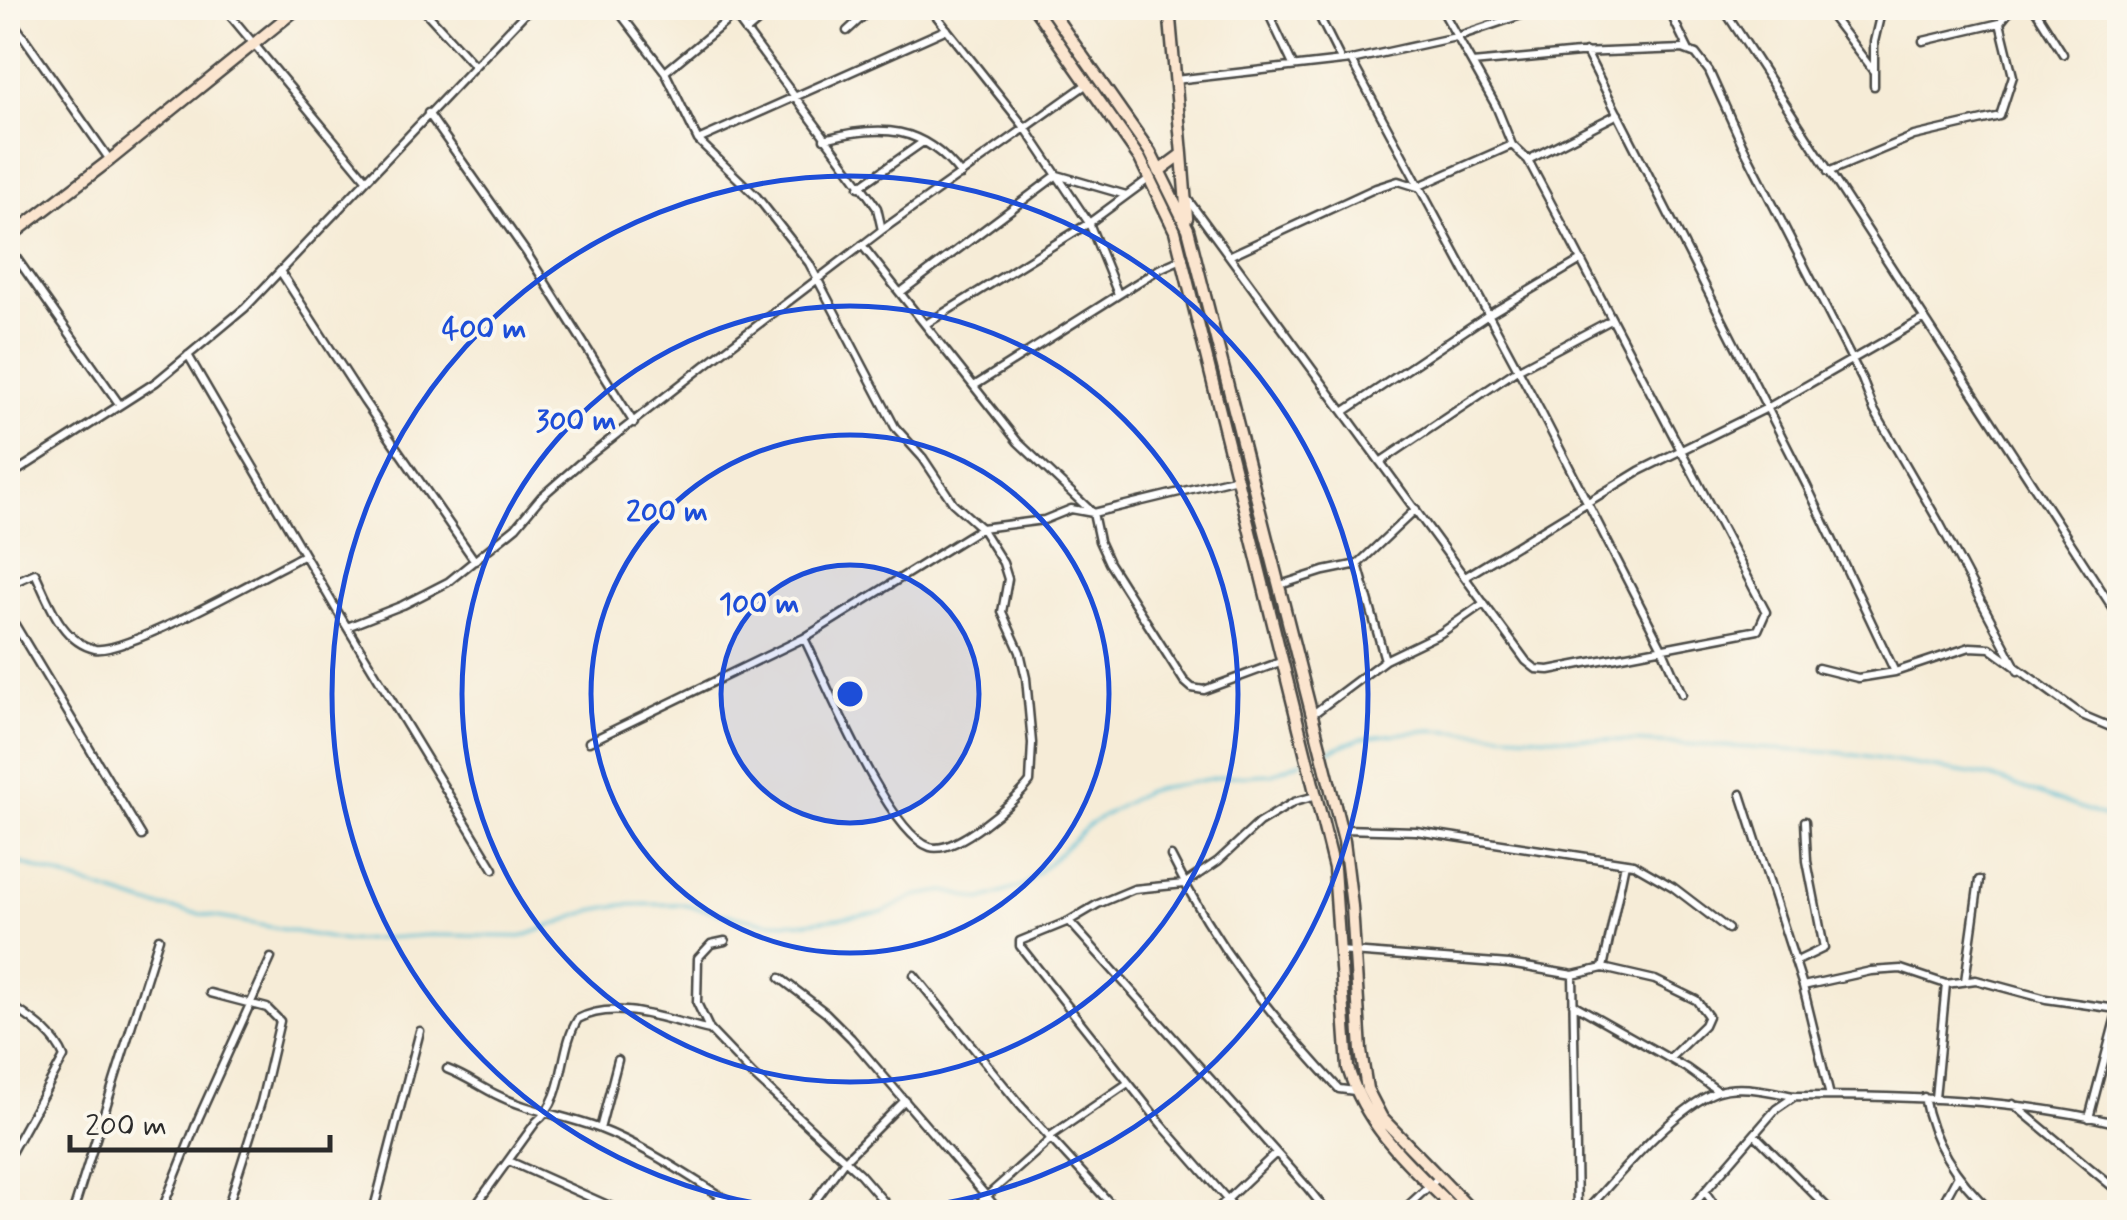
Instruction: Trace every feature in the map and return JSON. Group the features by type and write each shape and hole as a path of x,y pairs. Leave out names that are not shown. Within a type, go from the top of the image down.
{"main road":[{"path":"8,238 298,8"},
{"path":"1034,8 1150,178 1175,231 1334,868 1344,1048 1355,1091 1374,1126 1473,1212"},
{"path":"1049,8 1161,169 1188,229"},
{"path":"1169,8 1188,229 1349,872 1360,1051 1367,1089 1382,1118 1457,1212"},
{"path":"1150,178 1182,154"}],"street":[{"path":"21,8 8,17 110,160"},
{"path":"224,8 366,179"},
{"path":"422,8 474,65"},
{"path":"8,477 120,404 245,308 530,8"},
{"path":"616,8 665,72 698,140 757,197 820,281 895,427 933,471 953,503 981,528 1003,563 1008,578 1002,612 1020,652 1026,678 1032,774 1025,788 968,837 942,848 914,839 880,792 804,638"},
{"path":"729,8 877,208 882,230"},
{"path":"746,32 774,8"},
{"path":"847,31 872,8"},
{"path":"930,8 1026,129 1089,223 1118,294"},
{"path":"1266,8 1293,66"},
{"path":"1314,8 1340,60"},
{"path":"1185,196 1526,661 1536,669 1549,670 1758,630 1766,612 1528,160 1512,145 1496,106 1441,8"},
{"path":"1175,80 1351,60 1456,37 1542,8"},
{"path":"1668,8 1690,52"},
{"path":"1723,8 2120,619"},
{"path":"1825,8 1874,72"},
{"path":"1874,86 1874,42 1882,8"},
{"path":"1922,41 2000,23 2012,8"},
{"path":"2034,8 2063,54"},
{"path":"665,72 734,16"},
{"path":"1828,172 1914,136 2000,116 2013,76 2000,23"},
{"path":"698,140 947,29"},
{"path":"1472,63 1586,52 1683,49 1696,54 1709,72 1874,410 2018,670"},
{"path":"1586,52 1767,408 1895,672"},
{"path":"1351,60 1588,504 1682,694"},
{"path":"347,627 448,582 516,527 541,497 728,347 820,281 882,230 1088,84"},
{"path":"428,113 526,252 634,423"},
{"path":"1528,160 1618,114"},
{"path":"824,139 857,130 890,129 942,151 961,175"},
{"path":"859,187 923,142"},
{"path":"1231,255 1376,188 1398,181 1418,188 1512,145"},
{"path":"1057,175 1126,196"},
{"path":"901,292 1057,175"},
{"path":"926,324 1089,223 1150,178"},
{"path":"862,245 1018,442 1093,514 1109,563 1184,681 1192,688 1204,690 1283,661"},
{"path":"8,246 120,404"},
{"path":"974,386 1118,294 1182,259 1195,256"},
{"path":"1346,411 1488,315 1580,260"},
{"path":"280,272 475,562"},
{"path":"1465,577 1680,450 1853,362 1923,319"},
{"path":"1380,462 1518,370 1611,320"},
{"path":"188,355 494,869"},
{"path":"588,742 804,638 981,528 1044,520 1070,509 1093,514 1238,478"},
{"path":"1278,586 1324,570 1358,564 1416,509"},
{"path":"8,585 35,573 60,623 78,641 96,649 120,645 195,613 304,554"},
{"path":"1358,564 1385,660"},
{"path":"1313,718 1385,660 1441,632 1484,604"},
{"path":"8,614 142,836"},
{"path":"1818,668 1858,678 1895,672 1970,647 1990,648 2082,715 2120,731"},
{"path":"1238,1212 1128,1084 1020,946 1024,936 1069,922 1134,889 1184,884 1218,861 1260,823 1315,791"},
{"path":"1741,794 1796,962 1830,1096"},
{"path":"1796,962 1824,948 1805,821"},
{"path":"1341,829 1416,831 1625,863 1650,872 1728,930"},
{"path":"1171,856 1238,972 1271,1016 1339,1089 1355,1091"},
{"path":"1603,968 1625,863"},
{"path":"1965,982 1979,880"},
{"path":"1069,922 1327,1212"},
{"path":"73,1212 159,938"},
{"path":"725,940 711,944 698,958 697,1003 710,1030 845,1160 893,1212"},
{"path":"1339,951 1509,964 1573,975 1603,968 1654,980 1696,1000 1706,1008 1708,1016 1704,1025 1670,1058"},
{"path":"160,1212 198,1117 271,958"},
{"path":"1803,986 1870,971 1900,969 1946,984 1987,982 2046,999 2118,1005 2090,1118"},
{"path":"914,975 1050,1138 1118,1212"},
{"path":"1573,975 1577,1212"},
{"path":"780,978 826,1013 1000,1212"},
{"path":"1935,1098 1946,984"},
{"path":"210,993 267,1008 280,1021 261,1102 226,1212"},
{"path":"1574,1004 1670,1058 1718,1091"},
{"path":"8,1011 18,1010 30,1018 64,1057 8,1158"},
{"path":"471,1212 546,1114 554,1099 574,1024 591,1012 612,1010 710,1030"},
{"path":"372,1212 420,1031"},
{"path":"600,1129 618,1060"},
{"path":"447,1069 492,1093 600,1129 636,1146 746,1212"},
{"path":"970,1212 1050,1138 1128,1084"},
{"path":"1585,1212 1672,1122 1718,1091 1924,1097 2012,1104 2120,1124"},
{"path":"1688,1212 1776,1109 1795,1096"},
{"path":"1924,1097 1927,1117 1958,1175 1992,1212"},
{"path":"807,1212 845,1160 905,1100"},
{"path":"2012,1104 2120,1193"},
{"path":"1754,1135 1832,1212"},
{"path":"1214,1212 1276,1153"},
{"path":"509,1160 623,1212"},
{"path":"1938,1212 1958,1175"},
{"path":"1402,1212 1434,1182"},
{"path":"1706,1192 1718,1212"},
{"path":"711,1212 720,1196"}],"waterway":[{"path":"1324,753 1361,738 1431,730 1842,753 1992,777 2120,822"},
{"path":"8,859 146,904 346,941 430,935 521,937 593,910 620,905 679,904 764,922 801,923 884,912 915,896 945,891 981,900 1025,885 1090,824 1146,791 1219,777 1272,774 1302,761"}]}
